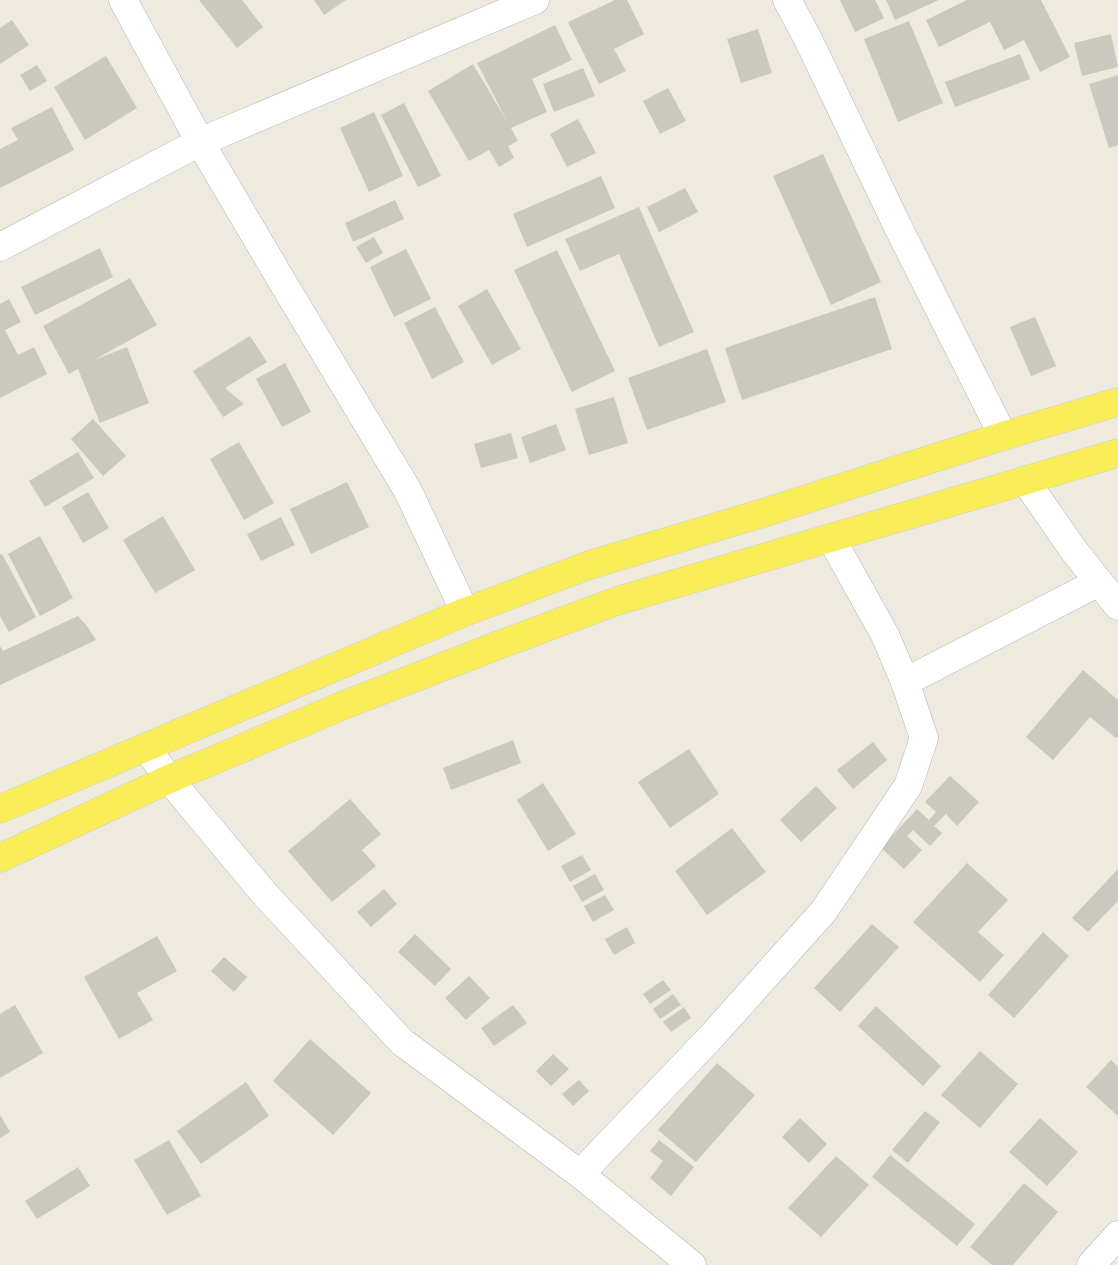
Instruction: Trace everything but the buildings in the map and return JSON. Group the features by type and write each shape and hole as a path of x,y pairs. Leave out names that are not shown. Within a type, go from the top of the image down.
{"main road":[{"path":"0,809 464,612 589,565 764,514 1003,436 1118,402"},
{"path":"0,858 169,779 344,705 608,604 1118,453"}],"street":[{"path":"123,0 200,142 408,491 464,612"},
{"path":"0,247 200,142 535,0"},
{"path":"787,0 810,40 897,225 1003,436"},
{"path":"1026,480 1072,548 1118,606"},
{"path":"580,1174 711,1037 823,912 908,786 924,738 905,682 885,634 831,538"},
{"path":"905,682 1099,582"},
{"path":"146,747 169,779 263,892 402,1042 580,1174 692,1265"},
{"path":"1091,1265 1118,1235"}]}
